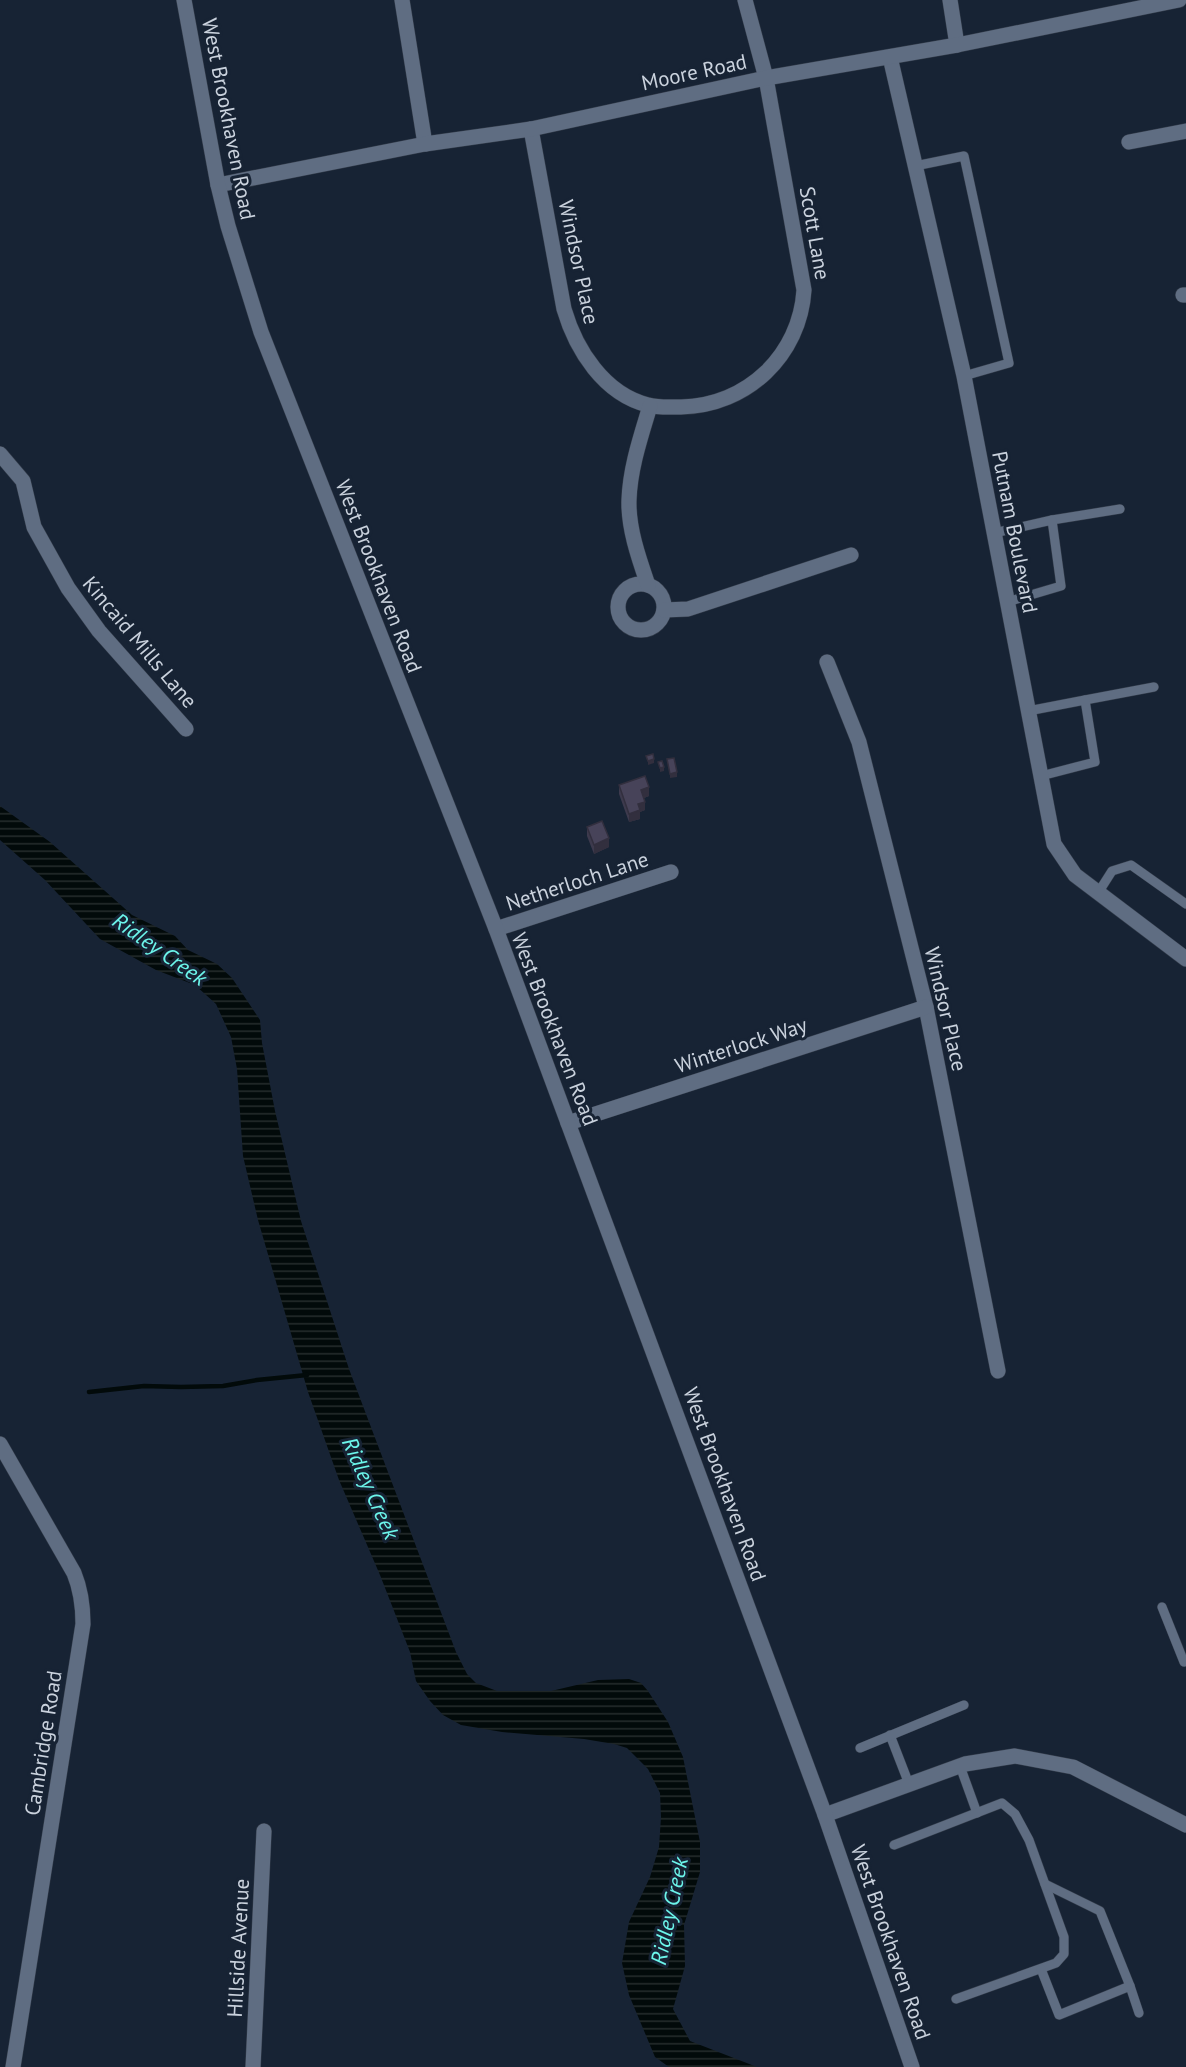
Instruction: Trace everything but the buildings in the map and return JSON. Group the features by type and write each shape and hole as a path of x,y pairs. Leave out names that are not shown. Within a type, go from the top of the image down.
{"street":[{"name":"West Brookhaven Road","path":"184,0 218,184 261,332 496,929 825,1815 912,2067"},
{"path":"402,0 425,144"},
{"name":"Scott Lane","path":"650,406 704,405 732,396 757,381 768,372 786,350 794,334 803,304 804,290 766,78 745,0"},
{"path":"950,0 957,45"},
{"name":"Moore Road","path":"218,184 425,144 531,129 766,78 957,45 1121,6 1179,0"},
{"name":"Putnam Boulevard","path":"890,57 964,376 1054,844 1075,875 1186,959"},
{"name":"Windsor Place","path":"531,129 564,309 573,335 590,364 605,380 635,400 650,406"},
{"path":"1129,142 1186,131"},
{"path":"648,585 631,524 629,501 636,452 650,406"},
{"name":"Kincaid Mills Lane","path":"0,454 23,481 34,527 68,588 99,632 186,729"},
{"path":"664,610 688,609 850,555"},
{"path":"640,584 648,585 661,595 664,610 659,621 646,629 633,628 622,618 618,605 625,591 640,584"},
{"name":"Windsor Place","path":"826,662 859,742 926,1007 998,1371"},
{"name":"Netherloch Lane","path":"496,929 671,872"},
{"name":"Winterlock Way","path":"568,1123 926,1007"},
{"name":"Cambridge Road","path":"0,1444 70,1566 80,1590 83,1606 83,1624 13,2067"},
{"path":"825,1815 960,1766 1015,1756 1073,1767 1186,1825"},
{"name":"Hillside Avenue","path":"253,2067 264,1831"}],"lane":[{"path":"915,166 964,156 1009,363 964,376"},
{"path":"994,533 1120,508"},
{"path":"1007,602 1061,586 1052,520"},
{"path":"1028,711 1154,687"},
{"path":"1041,776 1095,762 1085,700"},
{"path":"1098,892 1112,871 1131,866 1186,904"},
{"path":"1162,1607 1185,1662"},
{"path":"860,1748 964,1705"},
{"path":"890,1736 909,1784"},
{"path":"960,1766 977,1813"},
{"path":"894,1845 1002,1803 1015,1814 1029,1840 1064,1937 1064,1954 1056,1963 956,1999"},
{"path":"1045,1884 1100,1911 1139,2013"},
{"path":"1041,1969 1059,2015 1130,1986"}],"water":[{"name":"Ridley Creek","path":"0,806 50,842 132,915 175,936 188,950 217,964 232,978 260,1020 275,1111 301,1221 349,1369 456,1652 467,1674 476,1683 497,1691 551,1691 598,1680 629,1679 641,1683 648,1691 668,1722 683,1757 700,1842 700,1872 684,1925 685,1966 673,2009 690,2041 757,2067 669,2067 655,2057 629,1995 622,1963 629,1922 650,1877 659,1847 660,1793 648,1769 627,1748 614,1744 502,1732 461,1725 443,1715 416,1681 410,1652 339,1480 308,1392 258,1220 243,1156 237,1069 231,1037 216,1004 195,985 156,970 100,939 45,880 0,840"}],"waterway":[{"path":"89,1392 144,1386 223,1386 307,1375"}]}
